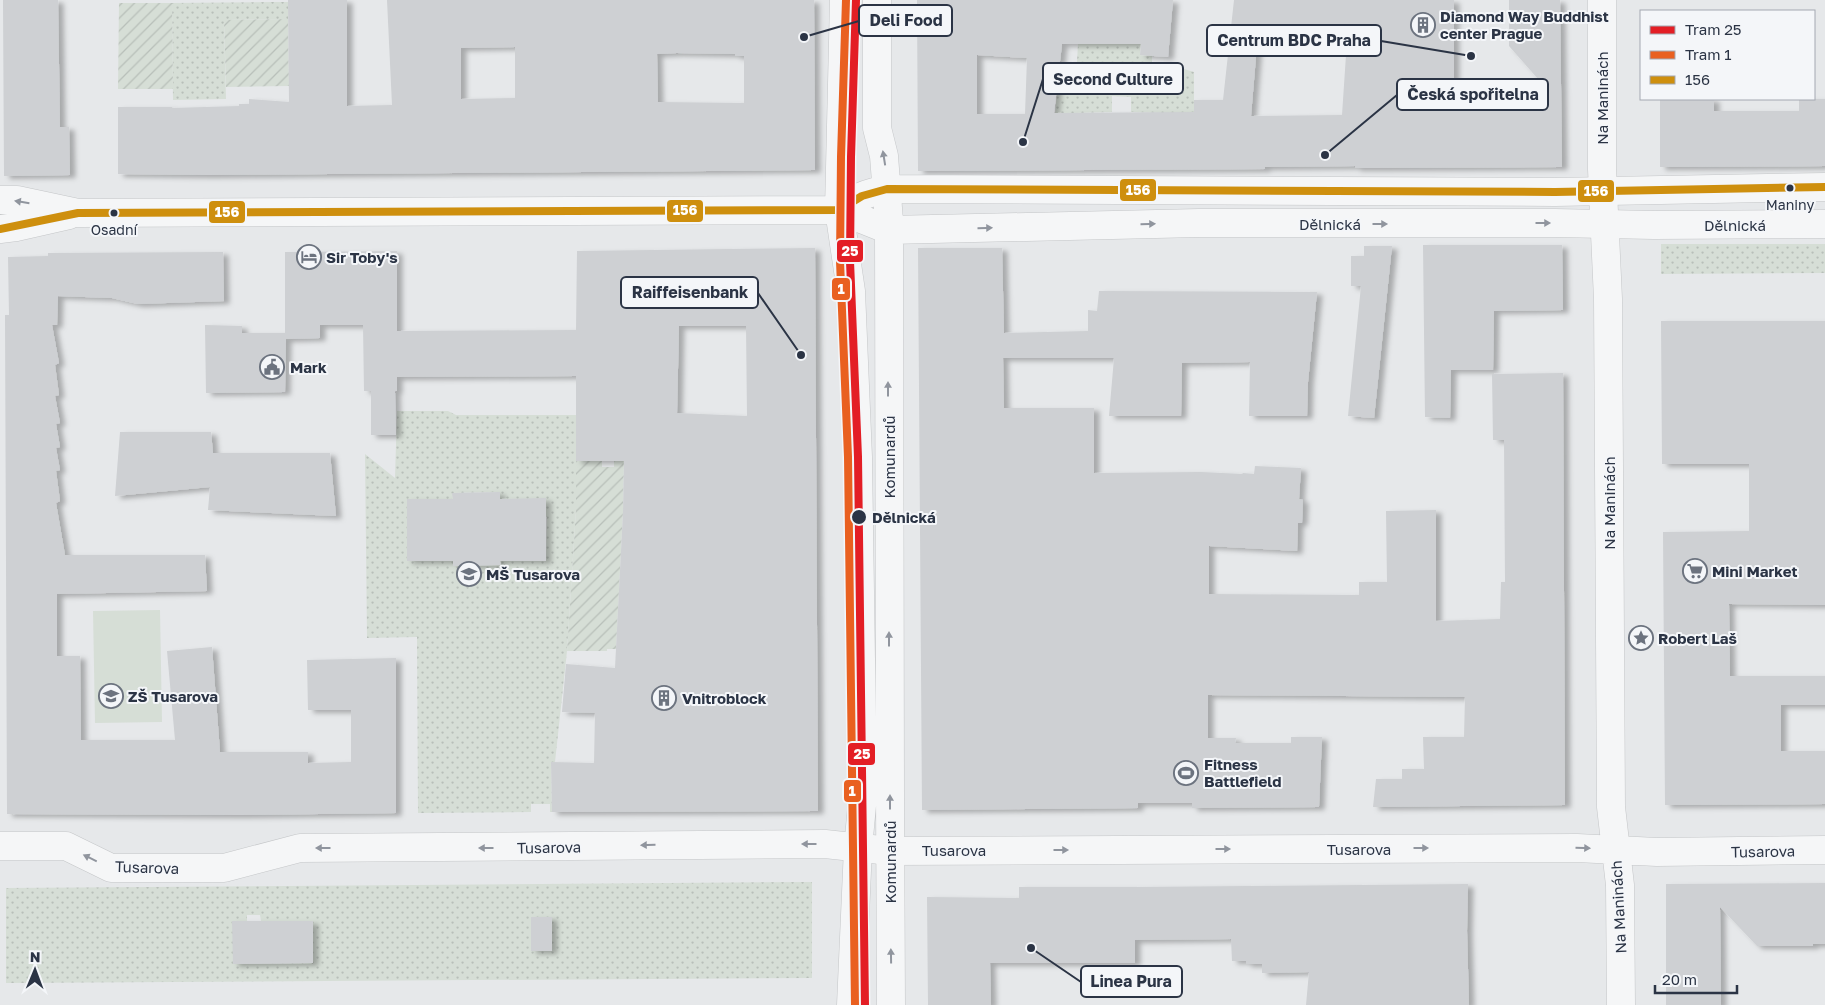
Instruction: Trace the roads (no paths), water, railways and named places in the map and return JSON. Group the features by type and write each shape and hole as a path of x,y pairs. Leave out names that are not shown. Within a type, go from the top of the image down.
{"street":[{"name":"Komunardů","path":"844,0 839,210 851,291 858,457 863,794 858,848 851,1005"},
{"name":"Komunardů","path":"877,0 877,128 884,156 889,230 892,1005"},
{"name":"Na Maninách","path":"1602,0 1603,191 1608,309 1610,807 1620,885 1621,1005"},
{"path":"839,210 866,193 887,190 1603,191 1825,187"},
{"name":"Dělnická","path":"0,200 17,200 78,213 839,210 889,230 1199,223 1825,224"},
{"name":"Dělnická","path":"0,228 16,227 78,213"},
{"name":"Tusarova","path":"0,846 66,846 111,868 224,868 300,848 825,844 890,851 1577,848 1657,852 1825,850"}],"tram line":[{"name":"1","path":"846,0 840,261 848,457 855,1005"},
{"name":"25","path":"856,0 850,261 858,457 865,1005"}],"place":[{"name":"Diamond Way Buddhist center Prague","path":"1423,25"},
{"name":"Deli Food","path":"804,37"},
{"name":"Centrum BDC Praha","path":"1471,56"},
{"name":"Second Culture","path":"1023,142"},
{"name":"Česká spořitelna","path":"1325,155"},
{"name":"Maniny","path":"1790,188"},
{"name":"Osadní","path":"114,213"},
{"name":"Sir Toby's","path":"309,257"},
{"name":"Raiffeisenbank","path":"801,355"},
{"name":"Mark","path":"272,367"},
{"name":"Dělnická","path":"859,517"},
{"name":"Mini Market","path":"1695,571"},
{"name":"MŠ Tusarova","path":"469,574"},
{"name":"Robert Laš","path":"1641,638"},
{"name":"ZŠ Tusarova","path":"111,696"},
{"name":"Vnitroblock","path":"664,698"},
{"name":"Fitness Battlefield","path":"1186,773"},
{"name":"Linea Pura","path":"1031,948"}]}
